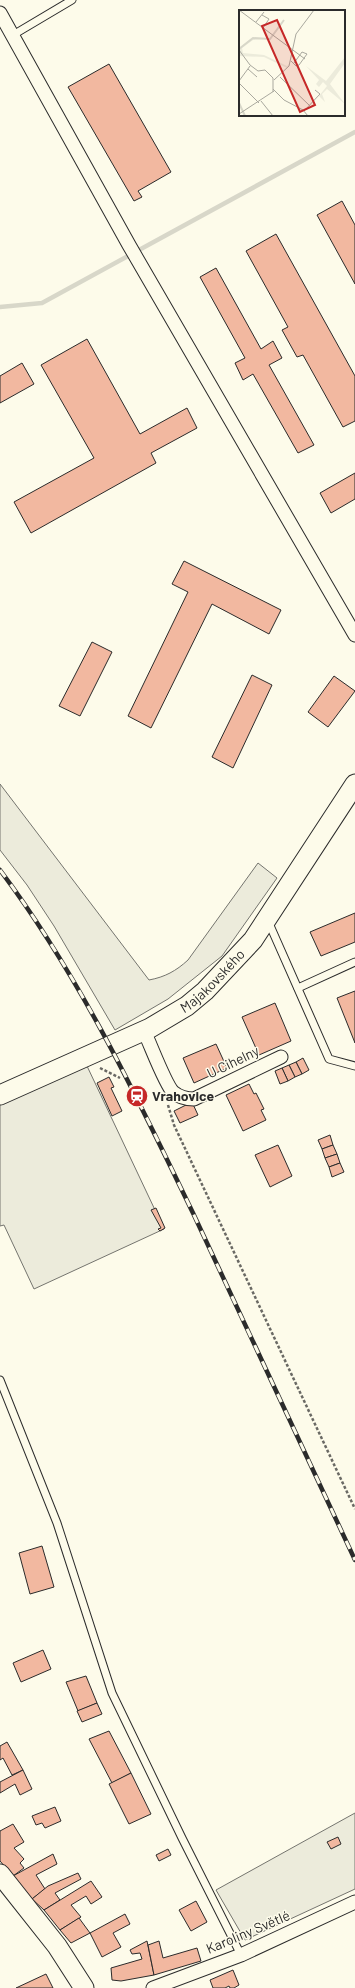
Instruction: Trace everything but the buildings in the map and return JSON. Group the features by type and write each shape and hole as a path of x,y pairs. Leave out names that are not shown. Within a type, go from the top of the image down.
{"street":[{"path":"0,13 129,245 355,635"},
{"name":"Majakovského","path":"0,1095 144,1031 187,1006 205,991 253,940 355,784"},
{"path":"144,1031 172,1090"},
{"name":"U Cihelny","path":"172,1090 182,1098 194,1099 281,1057"},
{"path":"0,1874 57,1946 84,1988"},
{"name":"Karoliny Světlé","path":"153,1988 241,1954 355,1902"}],"lane":[{"path":"13,35 72,0"},
{"path":"267,919 329,1059 355,1066"},
{"path":"298,988 355,962"},
{"path":"0,1380 57,1523 112,1693 182,1838 241,1954"}],"path":[{"path":"172,1090 167,1100 174,1124 355,1509"}],"shaded area":[{"path":"0,784 149,980 170,973 188,960 258,863 277,878 222,956 168,999 115,1030 54,926 27,885 0,850"},
{"path":"87,1066 164,1229 34,1289 4,1225 0,1226 0,1104"},
{"path":"355,1813 355,1889 245,1940 216,1890"}],"waterway":[{"path":"0,307 42,303 355,132"}],"railway":[{"path":"0,870 29,910 55,951 81,994 128,1080 193,1213 355,1560"}],"place":[{"name":"Vrahovice","path":"137,1096"}]}
